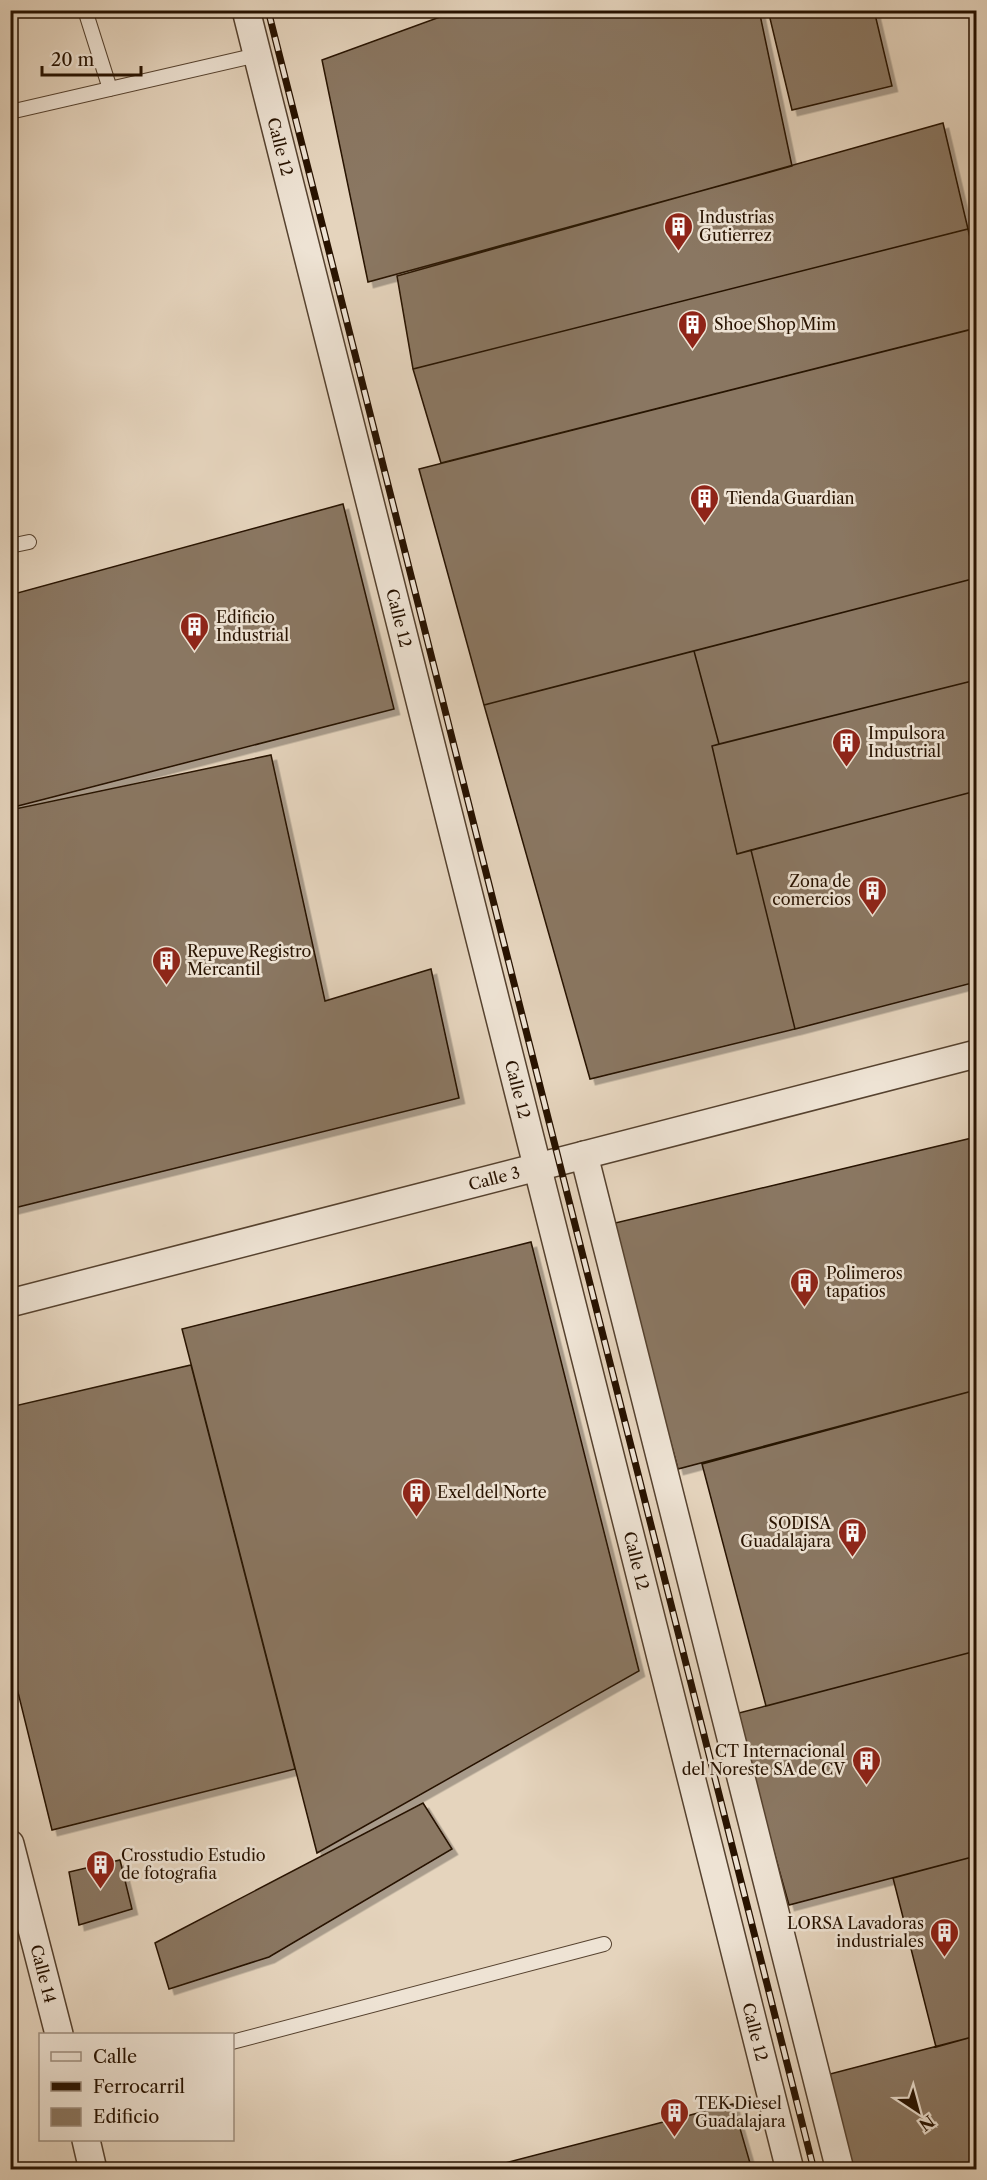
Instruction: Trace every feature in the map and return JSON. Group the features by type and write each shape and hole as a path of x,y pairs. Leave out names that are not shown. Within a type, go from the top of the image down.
{"street":[{"name":"Calle 12","path":"246,10 790,2169"},
{"name":"Calle 3","path":"10,1303 976,1054"},
{"path":"584,1155 840,2169"},
{"name":"Calle 14","path":"10,1844 59,2033"},
{"path":"86,2141 93,2169"}],"lane":[{"path":"85,10 110,89"},
{"path":"10,112 257,55"},
{"path":"10,546 29,542"},
{"path":"234,2041 604,1944"}],"building":[{"path":"459,10 759,10 792,166 368,282 322,60"},
{"path":"768,10 874,10 892,86 792,110"},
{"name":"Industrias Gutierrez","path":"943,123 968,229 413,369 397,276"},
{"name":"Shoe Shop Mim","path":"968,229 976,263 976,328 441,463 413,369"},
{"name":"Tienda Guardian","path":"973,329 976,340 976,578 484,705 419,469"},
{"name":"Edificio Industrial","path":"343,504 394,709 10,808 10,595"},
{"path":"976,578 976,680 719,744 694,651"},
{"path":"694,651 719,744 712,746 737,854 751,850 795,1029 590,1079 484,705"},
{"name":"Impulsora Industrial","path":"976,680 976,791 737,854 712,746"},
{"name":"Repuve Registro Mercantil","path":"271,755 325,1001 431,969 459,1098 10,1209 10,810"},
{"name":"Zona de comercios","path":"976,791 976,982 795,1029 751,850"},
{"name":"Polimeros tapatios","path":"976,1137 976,1390 678,1469 611,1224"},
{"name":"Exel del Norte","path":"531,1242 639,1671 317,1853 182,1329"},
{"path":"191,1365 295,1769 52,1830 10,1660 10,1407"},
{"name":"SODISA Guadalajara","path":"976,1390 976,1651 766,1706 702,1464"},
{"name":"CT Internacional del Noreste SA de CV","path":"976,1651 976,1856 789,1905 735,1714"},
{"path":"423,1803 452,1849 269,1957 169,1989 155,1943"},
{"name":"LORSA Lavadoras industriales","path":"976,1856 976,2036 936,2047 893,1878"},
{"name":"Crosstudio Estudio de fotografia","path":"120,1860 132,1909 79,1925 69,1872"},
{"path":"976,2036 976,2170 851,2170 830,2074"},
{"name":"TEK Diesel Guadalajara","path":"733,2104 752,2170 478,2170"}],"railway":[{"path":"268,10 814,2170"}],"place":[{"name":"Industrias Gutierrez","path":"678,252"},
{"name":"Shoe Shop Mim","path":"693,350"},
{"name":"Tienda Guardian","path":"705,524"},
{"name":"Edificio Industrial","path":"195,652"},
{"name":"Impulsora Industrial","path":"847,768"},
{"name":"Zona de comercios","path":"872,916"},
{"name":"Repuve Registro Mercantil","path":"166,986"},
{"name":"Polimeros tapatios","path":"805,1308"},
{"name":"Exel del Norte","path":"416,1518"},
{"name":"SODISA Guadalajara","path":"852,1558"},
{"name":"CT Internacional del Noreste SA de CV","path":"866,1786"},
{"name":"Crosstudio Estudio de fotografia","path":"100,1890"},
{"name":"LORSA Lavadoras industriales","path":"945,1958"},
{"name":"TEK Diesel Guadalajara","path":"674,2138"}]}
